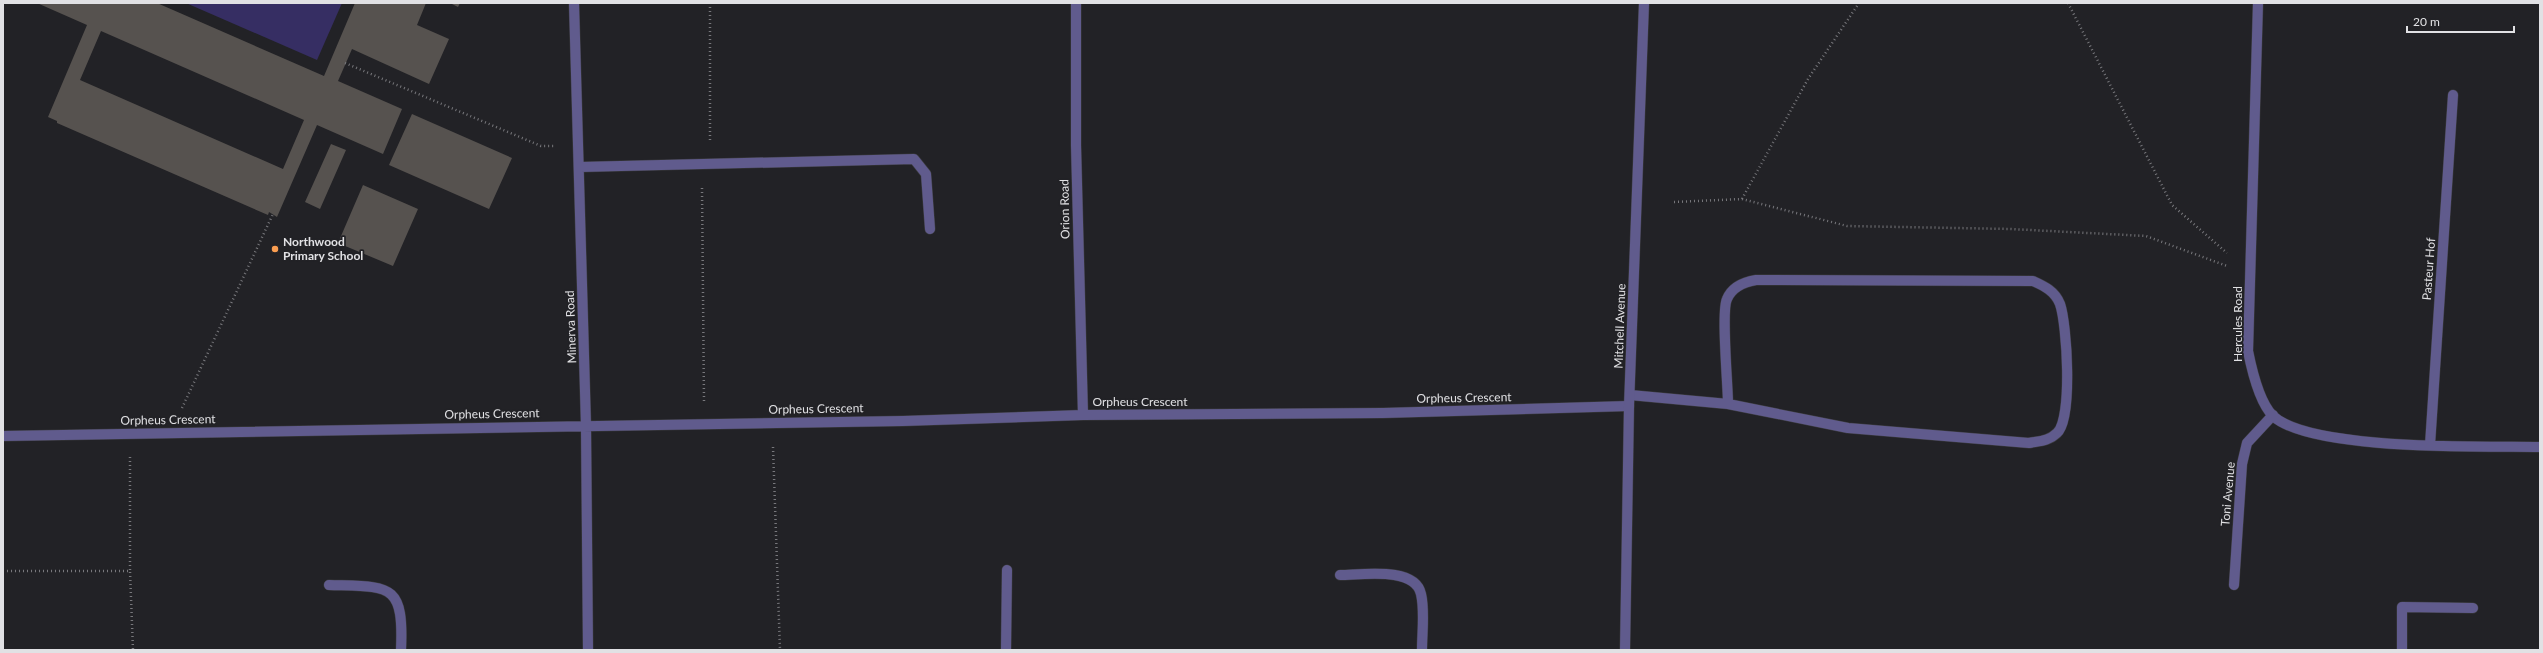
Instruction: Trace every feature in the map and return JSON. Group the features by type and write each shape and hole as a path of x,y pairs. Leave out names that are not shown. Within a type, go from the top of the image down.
{"street":[{"name":"Minerva Road","path":"574,3 578,146 580,167 586,426 588,650"},
{"name":"Orion Road","path":"1076,3 1077,153 1083,415"},
{"name":"Mitchell Avenue","path":"1625,650 1630,395 1644,3"},
{"name":"Hercules Road","path":"2258,3 2250,274 2250,358 2253,380 2273,415 2295,429 2336,438 2430,446 2540,447"},
{"name":"Pasteur Hof","path":"2430,446 2454,95"},
{"path":"580,167 914,159 926,174 930,229"},
{"path":"1630,395 1728,404 1848,428 2029,443 2046,440 2058,433 2064,424 2067,411 2067,368 2060,305 2052,291 2033,281 1756,280 1745,282 1732,291 1725,306 1728,404"},
{"name":"Orpheus Crescent","path":"3,436 772,423 1083,415 1382,413 1630,406"},
{"name":"Toni Avenue","path":"2234,586 2242,464 2247,443 2273,415"},
{"path":"1006,650 1007,570"},
{"path":"1340,575 1402,576 1418,585 1421,594 1422,650"},
{"path":"329,585 377,588 390,592 398,600 402,624 402,650"},
{"path":"2402,650 2402,607 2473,608"}],"path":[{"path":"704,424 701,164 711,136 710,3"},
{"path":"1742,199 1808,78 1859,3"},
{"path":"2068,3 2172,205 2250,274"},
{"path":"345,63 541,146 578,146"},
{"path":"1674,202 1742,199 1848,226 2011,229 2146,236 2250,274"},
{"path":"171,432 273,214"},
{"path":"772,423 780,650"},
{"path":"130,433 130,571 132,650"},
{"path":"3,571 130,571"}],"shaded area":[{"path":"186,3 342,3 317,60"}],"building":[{"path":"37,3 157,3 324,76 355,3 426,3 417,25 449,39 429,84 352,49 338,81 402,109 383,154 317,125 277,217 269,212 268,215 57,123 57,121 48,117 87,25","holes":["101,31 304,120 283,169 80,80"]},
{"path":"450,3 460,3 458,7"},
{"path":"412,114 512,158 489,209 389,165"},
{"path":"331,144 346,150 320,209 305,202"},
{"path":"363,185 418,209 393,266 338,243"}],"place":[{"name":"Northwood Primary School","path":"275,249"}]}
